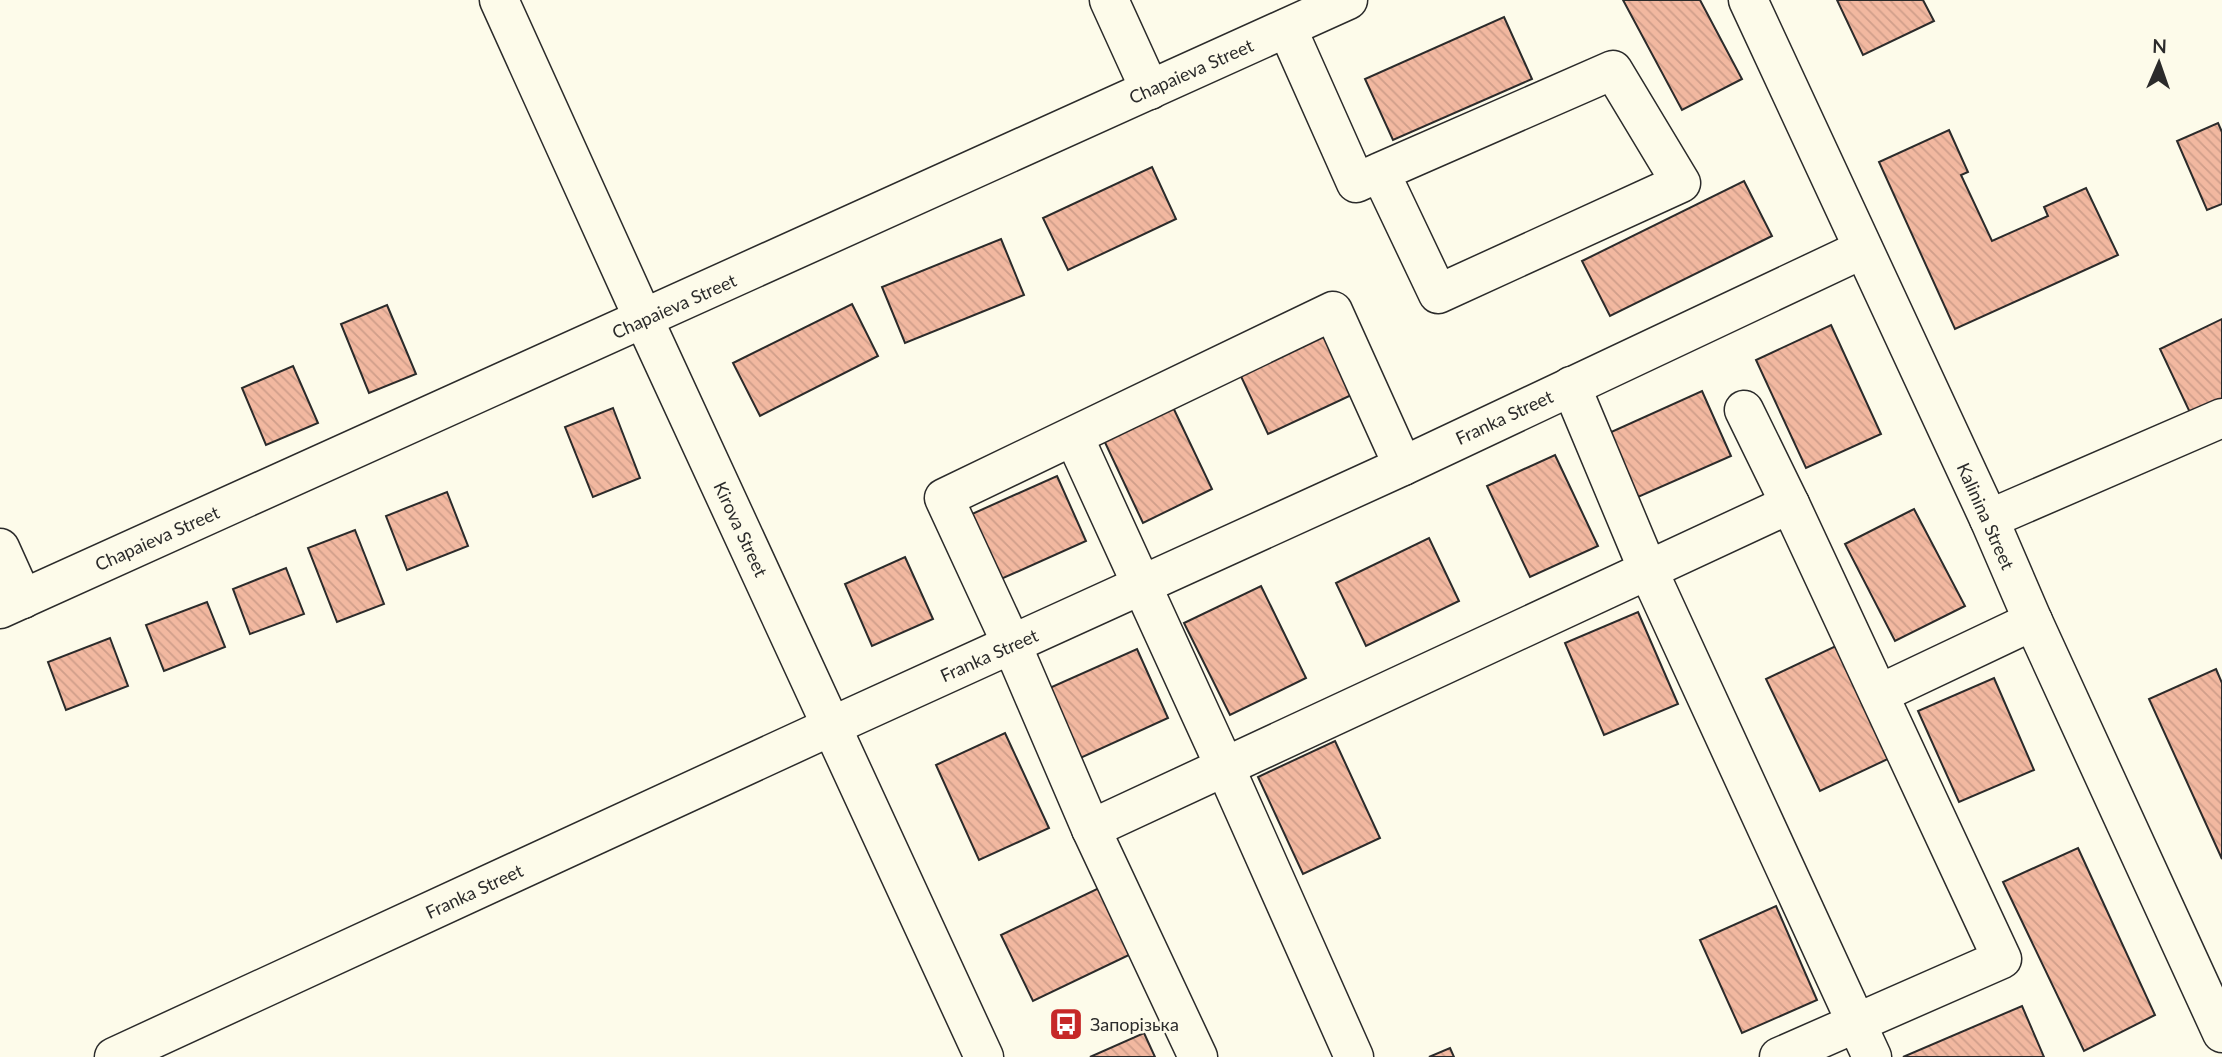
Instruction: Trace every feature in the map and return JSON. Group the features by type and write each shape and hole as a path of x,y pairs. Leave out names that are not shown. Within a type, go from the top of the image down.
{"street":[{"name":"Kirova Street","path":"499,0 984,1057"},
{"path":"1109,0 1150,90"},
{"name":"Chapaieva Street","path":"12,604 1348,0"},
{"name":"Kalinina Street","path":"1748,0 1989,519 2222,1033"},
{"path":"1287,28 1356,183 1380,172 1613,70 1681,183 1438,294 1380,172"},
{"name":"Franka Street","path":"114,1057 1403,466 1863,249"},
{"path":"1198,1057 1091,829 1012,645 944,498 1334,311 1403,466"},
{"path":"1572,386 1648,570 1864,1040"},
{"path":"1744,410 2002,959 1864,1040 1779,1057"},
{"path":"1989,519 2222,418"},
{"path":"1074,437 1354,1057"},
{"path":"1091,829 1790,504"},
{"path":"0,548 12,604"},
{"path":"1879,694 2033,621"},
{"path":"2209,1057 2222,1051"}],"building":[{"path":"1623,0 1700,0 1742,79 1682,110"},
{"path":"1837,0 1923,0 1934,21 1863,55"},
{"path":"1504,17 1532,79 1393,140 1365,79"},
{"path":"2218,123 2222,132 2222,204 2207,210 2177,141"},
{"path":"1949,130 1968,172 1961,175 1992,241 2048,216 2044,207 2086,188 2118,255 1955,329 1879,162"},
{"path":"1152,167 1176,219 1068,270 1043,218"},
{"path":"1744,181 1772,236 1610,316 1582,261"},
{"path":"1001,239 1024,295 905,343 882,287"},
{"path":"852,304 878,356 760,416 733,363"},
{"path":"387,305 416,374 369,393 341,324"},
{"path":"2222,319 2222,408 2194,421 2160,349"},
{"path":"1831,325 1881,434 1806,468 1756,360"},
{"path":"1330,327 1360,391 1268,434 1238,370"},
{"path":"293,366 318,423 266,445 242,388"},
{"path":"1702,391 1731,456 1638,497 1609,433"},
{"path":"1170,401 1212,489 1143,523 1101,434"},
{"path":"613,408 640,478 593,497 565,427"},
{"path":"1555,455 1598,546 1530,577 1487,486"},
{"path":"1057,476 1086,541 1001,579 972,514"},
{"path":"447,492 468,546 407,570 386,516"},
{"path":"1914,509 1965,606 1895,641 1845,544"},
{"path":"355,530 384,604 337,622 308,548"},
{"path":"1429,538 1459,601 1366,646 1336,583"},
{"path":"905,557 933,619 872,646 845,584"},
{"path":"286,568 304,614 250,634 233,589"},
{"path":"1261,586 1306,678 1230,715 1184,623"},
{"path":"207,602 225,647 164,671 146,625"},
{"path":"1638,612 1678,704 1604,735 1565,643"},
{"path":"110,638 128,686 66,710 48,662"},
{"path":"1838,645 1892,757 1820,791 1766,679"},
{"path":"1137,649 1168,718 1076,760 1045,690"},
{"path":"2216,669 2222,683 2222,859 2149,699"},
{"path":"1994,678 2034,770 1959,802 1918,711"},
{"path":"1005,733 1049,828 979,860 936,765"},
{"path":"1335,741 1380,838 1303,874 1258,777"},
{"path":"2078,848 2155,1015 2084,1051 2003,882"},
{"path":"1099,888 1131,954 1033,1001 1001,935"},
{"path":"1776,906 1817,1000 1742,1033 1700,940"},
{"path":"2022,1006 2044,1057 1903,1057"},
{"path":"1144,1033 1155,1057 1090,1057"},
{"path":"1450,1048 1454,1057 1429,1057"}],"place":[{"name":"Запорізька","path":"1066,1024"}]}
